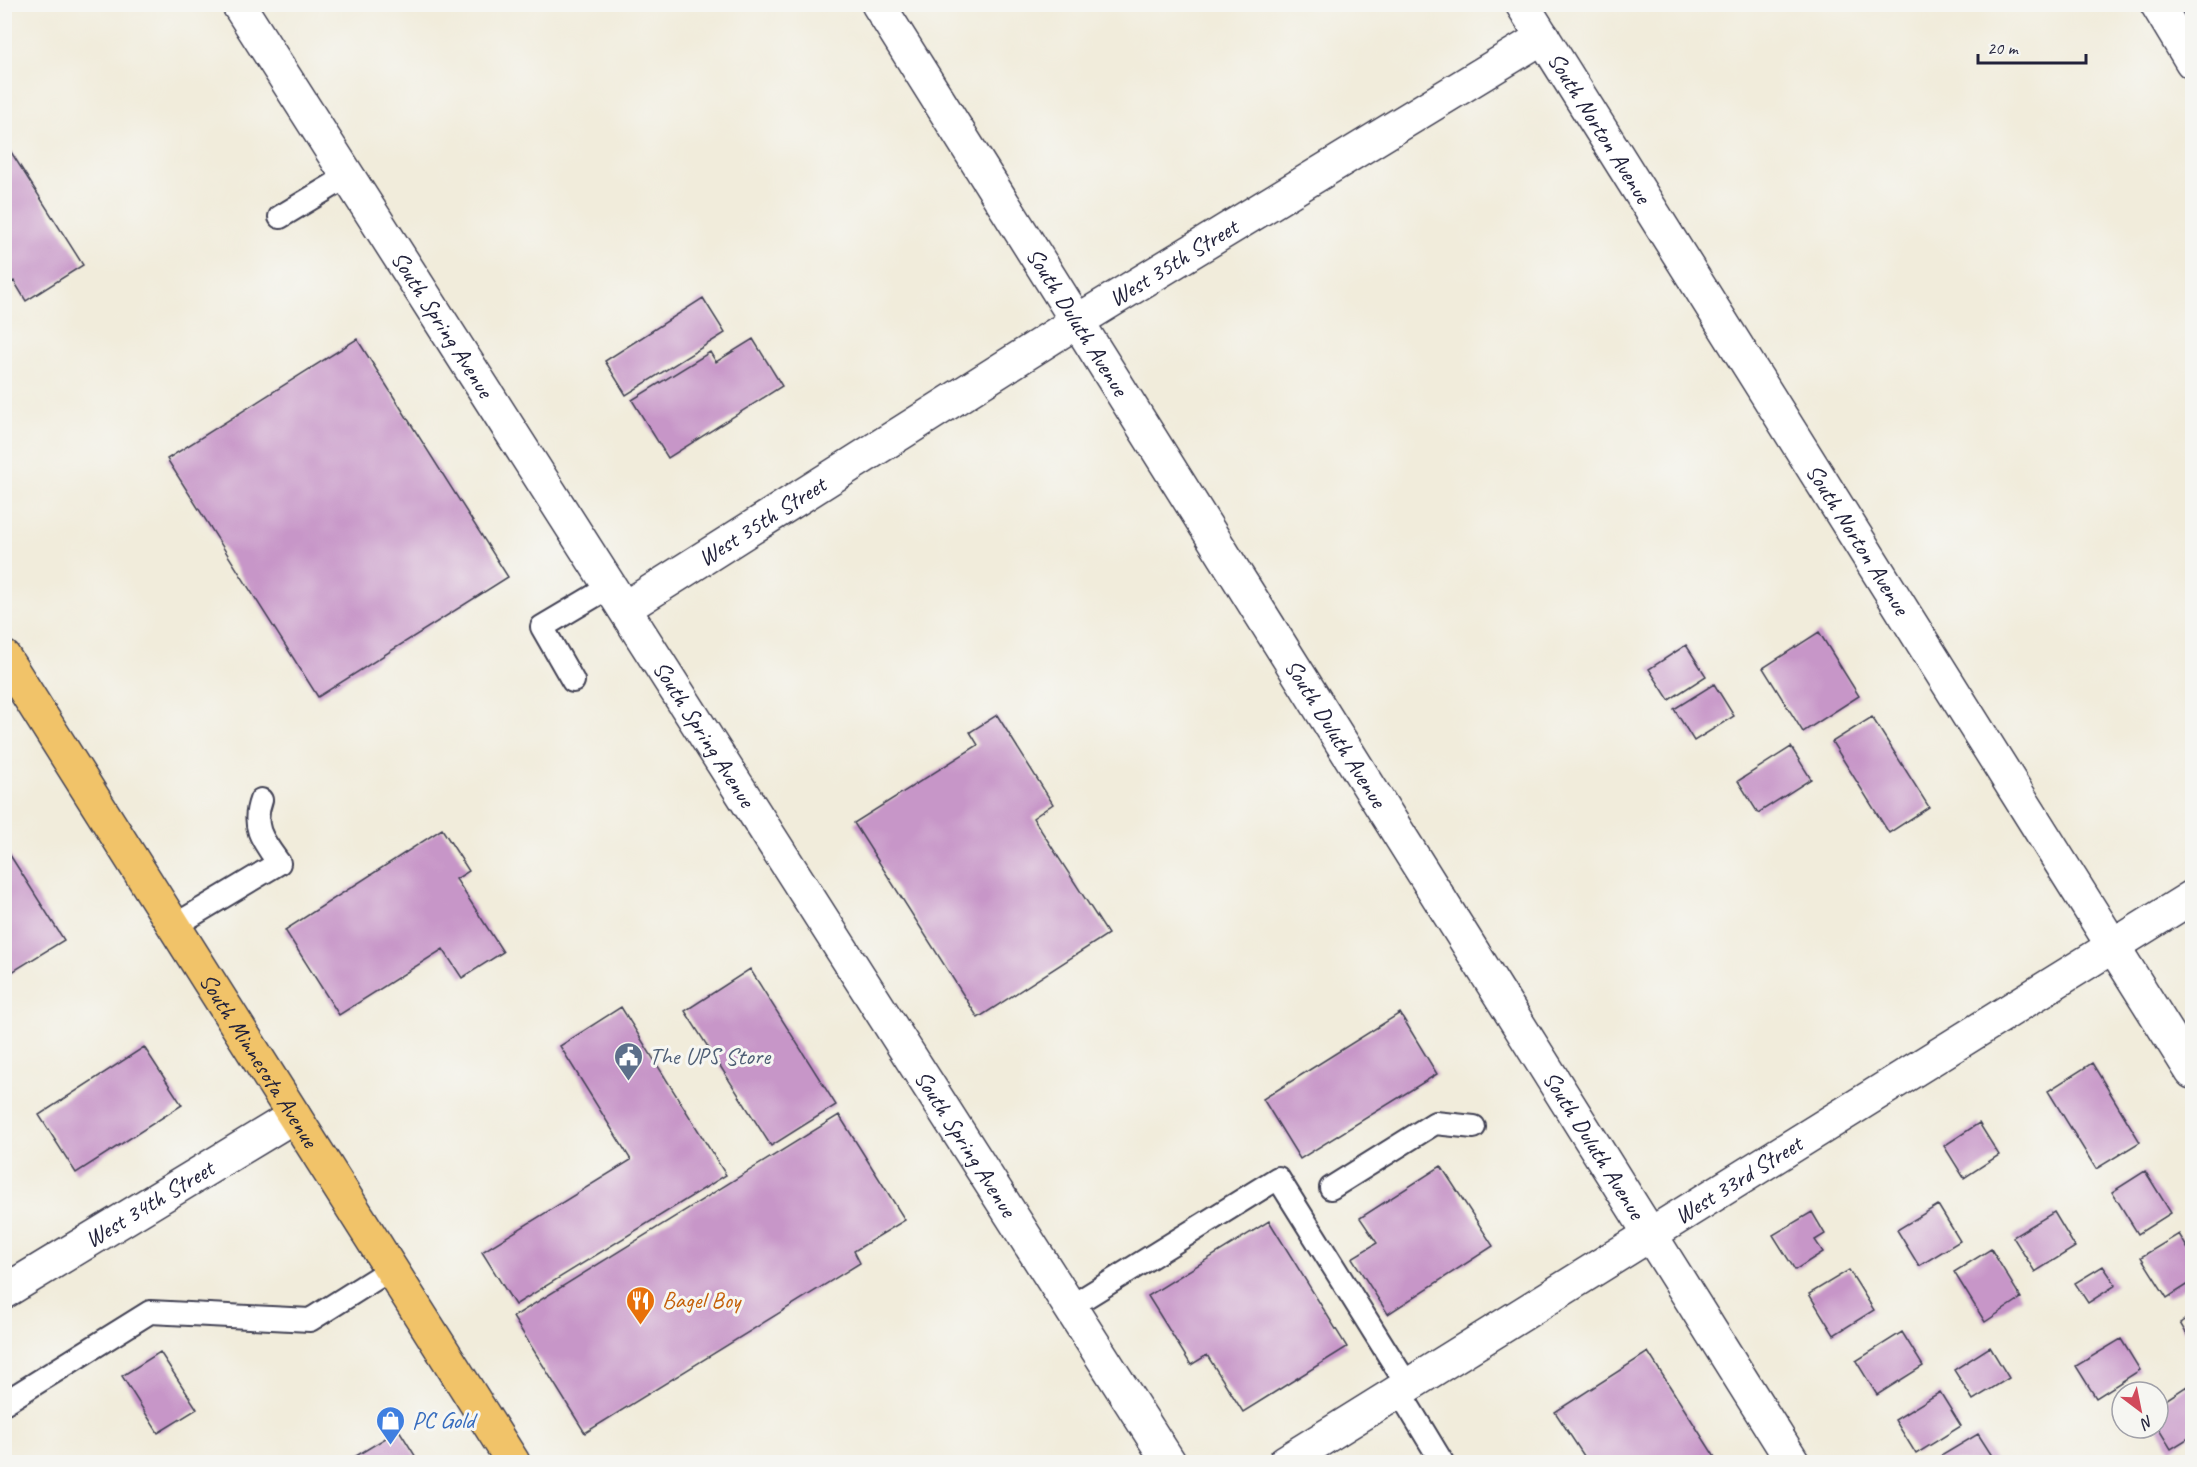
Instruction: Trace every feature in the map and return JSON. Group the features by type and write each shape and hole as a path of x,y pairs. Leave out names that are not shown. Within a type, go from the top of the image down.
{"main road":[{"name":"South Minnesota Avenue","path":"4,657 513,1462"}],"street":[{"name":"South Spring Avenue","path":"238,4 1169,1462"},
{"name":"South Duluth Avenue","path":"878,4 1793,1462"},
{"name":"South Norton Avenue","path":"1522,4 2193,1072"},
{"path":"2157,4 2193,62"},
{"name":"West 35th Street","path":"618,597 1077,322 1543,37"},
{"name":"West 33rd Street","path":"1285,1462 2193,897"},
{"name":"West 34th Street","path":"4,1292 294,1116"}],"lane":[{"path":"280,217 348,176"},
{"path":"573,681 542,627 618,597"},
{"path":"174,926 279,862 262,839 255,815 261,800"},
{"path":"1331,1188 1435,1123 1474,1126"},
{"path":"1070,1307 1278,1178 1403,1389 1442,1462"},
{"path":"4,1403 150,1312 310,1320 391,1269"}],"building":[{"path":"4,141 83,265 26,301 14,281 4,287"},
{"path":"703,298 725,333 626,395 605,361"},
{"path":"357,339 508,577 318,697 167,459"},
{"path":"753,339 782,386 668,458 632,400 710,352 716,362"},
{"path":"1819,632 1859,696 1803,732 1763,668"},
{"path":"1686,645 1706,676 1669,700 1649,669"},
{"path":"1714,684 1734,716 1694,741 1674,709"},
{"path":"997,715 1053,804 1033,818 1108,934 978,1018 854,823 978,745 970,732"},
{"path":"1872,717 1929,807 1889,833 1832,742"},
{"path":"1791,747 1811,779 1758,813 1738,781"},
{"path":"442,829 469,871 456,879 503,952 462,978 443,949 339,1015 285,930"},
{"path":"8,852 64,940 4,977 4,854"},
{"path":"750,969 836,1105 771,1146 685,1011"},
{"path":"621,1007 726,1175 515,1305 482,1252 631,1160 560,1046"},
{"path":"1400,1013 1437,1074 1300,1159 1263,1099"},
{"path":"144,1047 182,1105 76,1173 39,1115"},
{"path":"2092,1063 2140,1142 2096,1169 2048,1091"},
{"path":"839,1115 905,1220 854,1251 860,1263 585,1433 513,1317"},
{"path":"1979,1123 1999,1155 1964,1178 1944,1146"},
{"path":"1441,1166 1493,1246 1388,1314 1352,1258 1377,1243 1360,1218"},
{"path":"2145,1171 2171,1213 2138,1234 2112,1192"},
{"path":"1938,1205 1960,1241 1919,1266 1897,1230"},
{"path":"1812,1212 1825,1234 1815,1240 1823,1252 1795,1270 1773,1235"},
{"path":"2054,1212 2075,1247 2035,1272 2013,1237"},
{"path":"1269,1221 1347,1347 1243,1412 1207,1355 1191,1365 1148,1296"},
{"path":"2179,1234 2192,1256 2192,1282 2167,1298 2141,1257"},
{"path":"1991,1249 2021,1298 1985,1322 1954,1272"},
{"path":"2103,1266 2116,1285 2088,1303 2075,1283"},
{"path":"1849,1270 1874,1310 1834,1335 1809,1294"},
{"path":"2192,1315 2192,1343 2180,1323"},
{"path":"1902,1332 1923,1366 1877,1395 1856,1361"},
{"path":"2121,1339 2140,1370 2124,1380 2110,1380 2110,1389 2096,1398 2076,1366"},
{"path":"1990,1347 2009,1378 1973,1400 1954,1370"},
{"path":"160,1352 197,1409 158,1433 122,1376"},
{"path":"1648,1352 1718,1462 1588,1462 1555,1412"},
{"path":"2187,1386 2192,1394 2192,1436 2171,1449 2165,1440 2170,1440 2170,1397"},
{"path":"1940,1392 1961,1426 1916,1454 1895,1420"},
{"name":"PC Gold","path":"399,1430 419,1462 346,1462"},
{"path":"1978,1434 1996,1462 1931,1462"}],"place":[{"name":"The UPS Store","path":"628,1082"},
{"name":"Bagel Boy","path":"641,1326"},
{"name":"PC Gold","path":"391,1446"}]}
